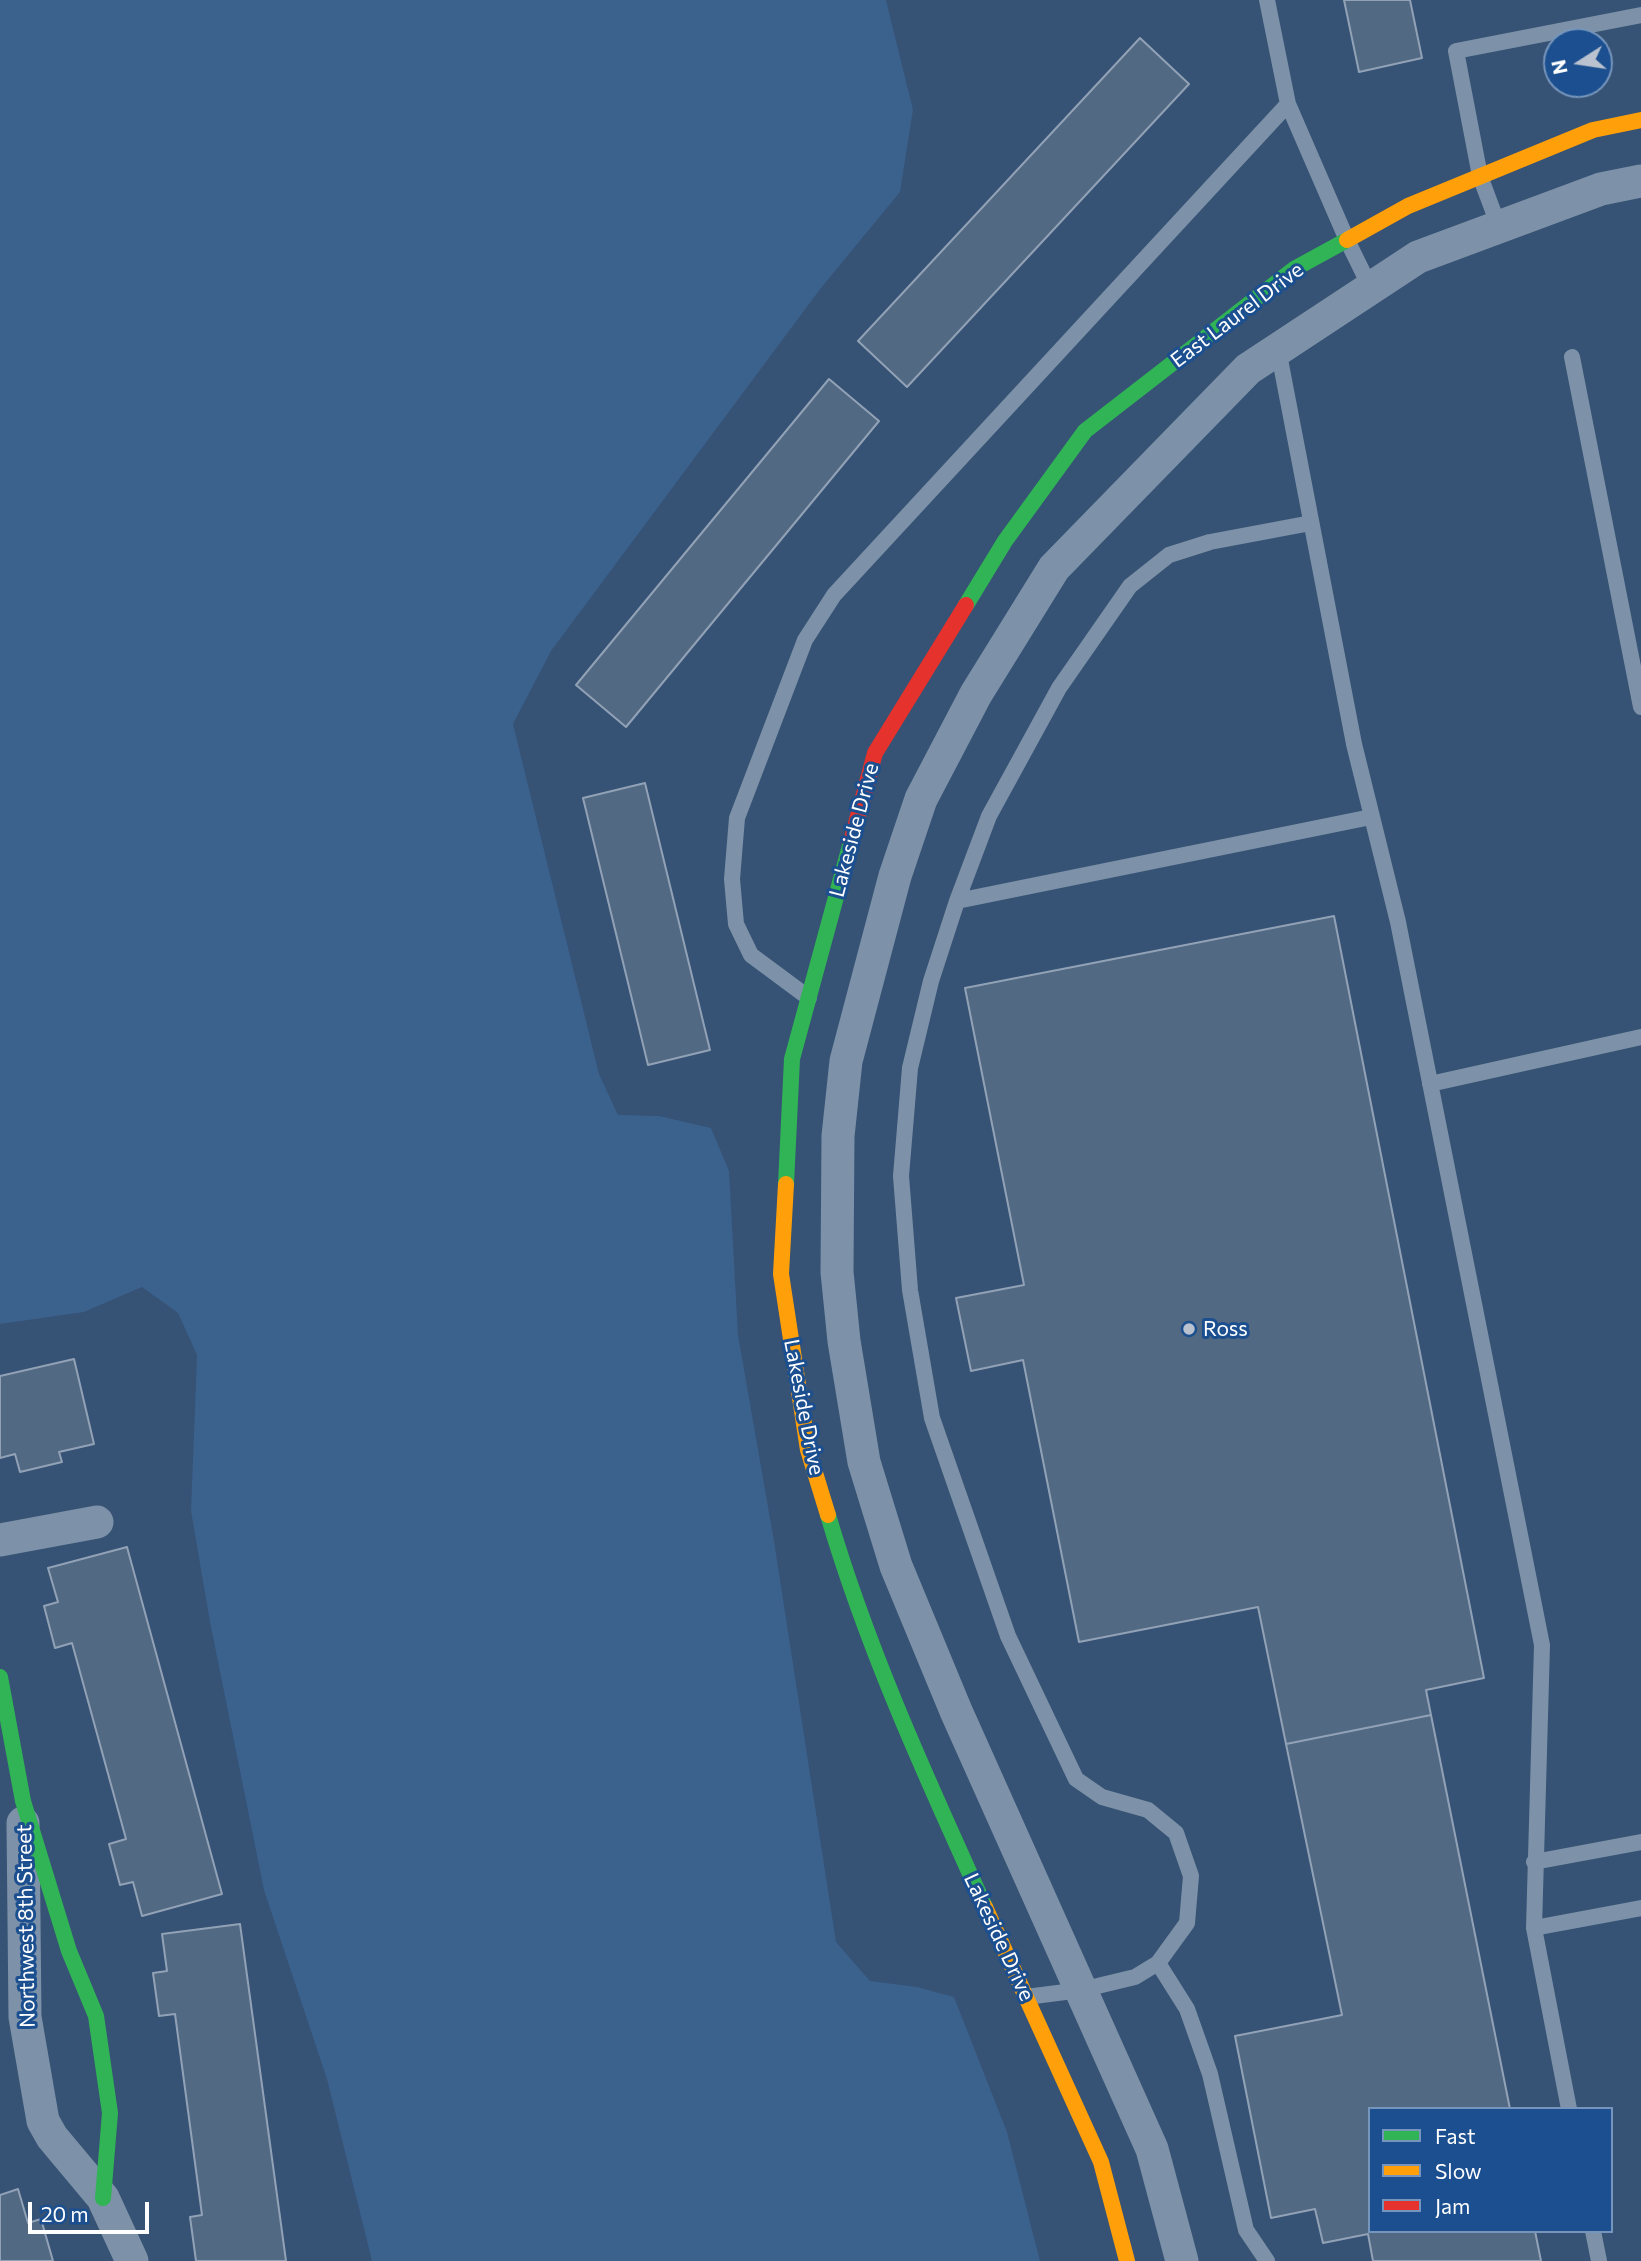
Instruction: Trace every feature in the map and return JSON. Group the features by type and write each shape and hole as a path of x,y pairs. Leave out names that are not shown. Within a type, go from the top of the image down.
{"street":[{"name":"East Laurel Drive","path":"1005,541 1085,431 1294,269 1408,206 1593,130 1641,120"},
{"path":"1182,2261 1152,2149 956,1712 896,1566 864,1462 844,1341 837,1272 838,1136 846,1061 895,876 920,799 976,694 1054,568 1248,369 1278,349 1418,257 1601,189 1641,181"},
{"name":"Lakeside Drive","path":"1005,541 875,753 792,1059 780,1274 808,1450 846,1577 908,1738 1101,2162 1127,2261"},
{"path":"0,1540 97,1521"},
{"name":"Northwest 8th Street","path":"0,1677 23,1801 69,1951 96,2016 110,2113 103,2198"},
{"name":"Northwest 8th Street","path":"23,1801 25,2017 43,2121 52,2137 103,2198 132,2261"}],"lane":[{"path":"1267,0 1288,104 1371,289"},
{"path":"1499,227 1479,176 1456,51 1641,15"},
{"path":"809,998 751,955 736,924 732,879 737,818 805,640 834,595 1288,104"},
{"path":"1278,349 1354,744 1398,922 1542,1645 1534,1928 1569,2107"},
{"path":"1572,357 1641,707"},
{"path":"1026,1997 1081,1990 1135,1977 1158,1962 1186,1923 1191,1876 1176,1833 1148,1810 1102,1797 1076,1779 1008,1636 932,1418 911,1290 901,1176 910,1068 931,981 989,816 1059,688 1130,586 1169,555 1210,542 1311,523"},
{"path":"957,901 1371,817"},
{"path":"1430,1084 1641,1037"},
{"path":"1534,1862 1641,1842"},
{"path":"1534,1928 1641,1908"},
{"path":"1158,1962 1187,2009 1210,2074 1247,2230 1267,2261"},
{"path":"1593,2233 1599,2261"}],"water":[{"path":"0,0 886,0 913,110 900,192 821,288 551,651 513,724 599,1074 618,1115 659,1116 711,1128 729,1171 738,1335 774,1541 836,1942 870,1981 917,1987 954,1997 1007,2132 1040,2261 372,2261 327,2079 264,1890 210,1622 191,1511 197,1355 178,1313 142,1287 84,1312 0,1324"}],"building":[{"path":"1344,0 1410,0 1422,58 1359,72"},
{"path":"1140,38 1189,84 907,387 858,341"},
{"path":"829,379 879,421 626,727 576,685"},
{"path":"645,783 710,1050 648,1065 583,798"},
{"name":"Ross","path":"1334,916 1484,1678 1426,1690 1431,1715 1286,1744 1258,1607 1079,1642 1023,1360 971,1371 956,1298 1024,1285 965,988"},
{"path":"74,1359 94,1444 59,1452 62,1462 20,1472 15,1454 0,1458 0,1376"},
{"path":"127,1547 222,1894 142,1916 133,1882 120,1885 109,1844 126,1839 72,1643 55,1648 44,1606 58,1602 48,1568"},
{"path":"1431,1715 1510,2107 1368,2107 1368,2233 1535,2233 1541,2261 1373,2261 1368,2234 1323,2243 1315,2209 1271,2218 1235,2036 1342,2015 1286,1744"},
{"path":"240,1924 286,2261 196,2261 190,2217 202,2215 175,2014 159,2016 153,1973 167,1971 162,1934"},
{"path":"18,2189 28,2223 41,2219 53,2261 0,2261 0,2195"}],"traffic: fast":[{"path":"966,605 1005,541 1085,431 1294,269 1347,240"},
{"path":"786,1184 792,1059 851,842"},
{"path":"828,1515 880,1665 920,1763 985,1907"},
{"path":"0,1677 23,1801 69,1951 96,2016 110,2113 103,2198"}],"traffic: slow":[{"path":"1347,240 1408,206 1593,130 1641,120"},
{"path":"786,1184 781,1274 808,1450 828,1515"},
{"path":"985,1907 1101,2162 1127,2261"}],"traffic: jam":[{"path":"851,842 875,753 966,605"}],"place":[{"name":"Ross","path":"1189,1329"}]}
